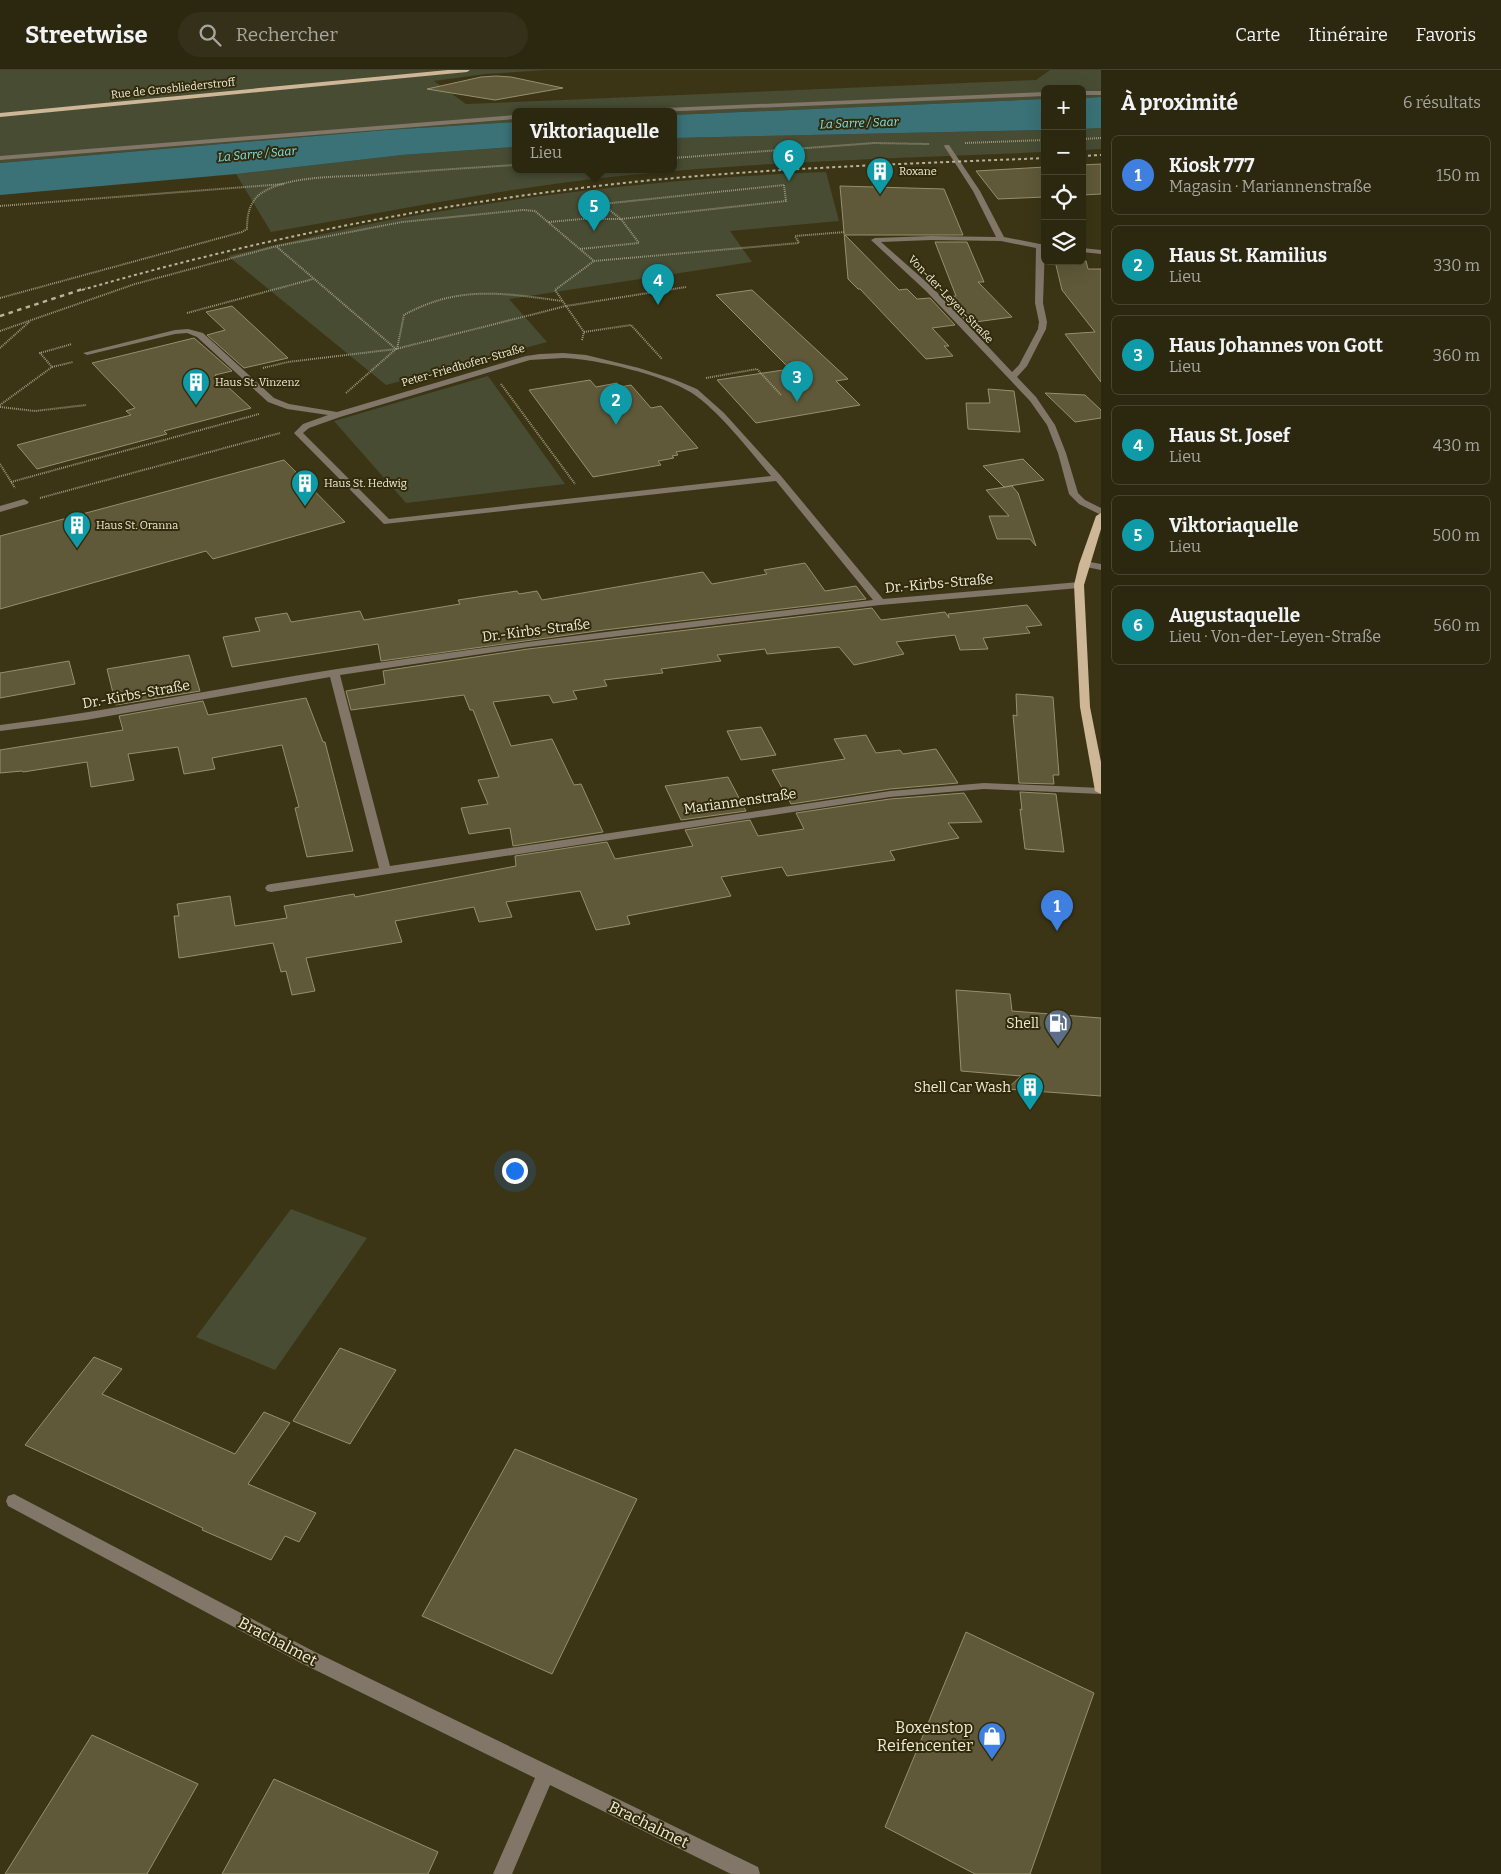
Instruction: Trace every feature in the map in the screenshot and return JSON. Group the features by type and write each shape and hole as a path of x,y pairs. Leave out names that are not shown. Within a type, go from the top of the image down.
{"main road":[{"name":"Rue de Grosbliederstroff","path":"0,115 467,70"},
{"path":"1101,516 1084,564 1079,585 1085,707 1101,791"}],"street":[{"path":"1086,93 1101,92"},
{"path":"677,110 1041,94"},
{"path":"0,158 512,117"},
{"path":"947,146 962,166 987,209 1001,240"},
{"name":"Von-der-Leyen-Straße","path":"1041,246 1001,240 931,238 875,240 929,289 1033,399 1051,425 1062,453 1074,494 1082,502 1101,512"},
{"path":"1086,250 1101,252"},
{"path":"1012,378 1026,361 1042,329 1043,322 1039,303 1041,265"},
{"path":"87,353 175,332 188,331 200,335 271,400 284,407 326,411 337,415"},
{"name":"Peter-Friedhofen-Straße","path":"298,433 306,426 337,415 529,358 552,355 576,356 681,382 712,406 778,478 880,602"},
{"path":"298,433 388,522 778,478"},
{"path":"0,508 24,502"},
{"path":"1084,564 1101,567"},
{"name":"Dr.-Kirbs-Straße","path":"0,728 86,717 334,673 528,644 880,602 1079,585"},
{"path":"334,673 385,869"},
{"name":"Mariannenstraße","path":"271,888 385,869 930,790 984,786 1101,791"},
{"name":"Brachalmet","path":"14,1501 307,1657 751,1874"},
{"path":"502,1874 546,1773"}],"path":[{"path":"1086,139 1101,138"},
{"path":"677,158 874,143 947,146 1041,140"},
{"path":"0,206 136,194 289,184 325,178 512,165"},
{"path":"0,298 242,232 247,229 247,214 254,200 265,191 289,184"},
{"path":"549,222 582,219 621,219 786,201 784,185 602,204 621,219 639,243 580,249"},
{"path":"0,331 136,284 277,246 402,222 523,210 535,211 594,261"},
{"path":"584,332 555,290 594,261 799,243 794,236 845,232"},
{"path":"277,246 396,349"},
{"path":"243,373 288,362 396,349 566,306 686,287"},
{"path":"326,411 396,349 404,316 418,306 443,298 487,292 562,301"},
{"path":"0,348 31,320"},
{"path":"584,332 631,325 681,382 756,369 781,395"},
{"path":"576,356 584,332"},
{"path":"491,370 587,500"},
{"path":"0,407 35,411 86,405"},
{"path":"11,482 284,407"},
{"path":"0,464 24,502 278,433 298,433"}],"green space":[{"path":"0,70 547,70 485,74 434,81 466,104 1036,80 1050,70 1101,70 1101,97 1086,98 1086,85 1041,85 1041,99 677,115 677,108 512,108 512,122 386,130 0,163"},
{"path":"1101,128 1101,149 1086,150 1086,129"},
{"path":"1041,130 1041,152 786,163 677,170 677,138"},
{"path":"512,147 512,173 651,173 540,186 271,232 236,174 402,155"},
{"path":"826,172 839,221 730,231 752,262 509,299 547,342 386,385 228,256 375,223 524,198 675,181"},
{"path":"488,376 565,484 406,503 334,421"},
{"path":"291,1209 367,1238 275,1370 196,1337"}],"water":[{"path":"1101,97 1101,128 1086,129 1086,98"},
{"name":"La Sarre / Saar","path":"1041,99 1041,130 677,138 677,115"},
{"name":"La Sarre / Saar","path":"512,122 512,147 402,155 236,174 0,195 0,163 386,130"}],"building":[{"path":"481,77 511,77 563,88 495,100 427,89"},
{"path":"1101,164 1101,194 1086,195 1086,165"},
{"name":"Roxane","path":"1041,167 1041,197 998,199 976,171"},
{"path":"840,186 944,189 963,235 845,235 899,290 907,289 917,299 930,298 955,325 932,328 949,346 944,346 953,356 926,359 860,289 848,279"},
{"path":"935,242 967,242 984,282 978,282 1012,317 968,323 944,297 956,296"},
{"path":"1086,261 1088,269 1101,269 1101,382 1065,334 1095,332 1062,290 1056,265 1086,265"},
{"path":"752,290 848,379 836,381 860,405 756,423 717,380 790,369 716,295"},
{"path":"232,306 288,358 244,368 207,335 225,330 206,312"},
{"name":"Haus St. Vinzenz","path":"194,338 232,371 215,375 251,408 164,431 167,434 37,469 17,445 131,415 126,411 135,408 92,363"},
{"path":"590,380 596,387 617,383 620,387 631,385 651,408 661,406 698,448 676,452 678,455 672,456 674,458 658,461 661,465 593,477 529,390"},
{"path":"988,389 1014,391 1020,432 968,429 966,403 990,403"},
{"path":"1045,393 1085,395 1101,410 1101,418 1075,422"},
{"path":"1023,459 1044,480 1004,487 983,466"},
{"path":"284,460 345,522 213,559 206,551 0,609 0,536"},
{"path":"1012,486 1018,493 1036,546 1030,539 997,539 989,516 1009,516 986,490"},
{"path":"805,563 825,591 856,586 866,599 604,630 381,661 378,644 232,667 223,637 260,631 255,618 287,613 291,622 360,611 364,620 460,604 458,600 517,591 519,594 537,591 542,600 703,572 712,584 767,574 764,570"},
{"path":"1027,605 1042,625 1026,627 1030,633 983,638 988,649 960,650 955,635 896,642 904,654 854,665 839,647 767,654 765,649 717,655 721,661 661,669 663,673 604,680 607,686 573,691 577,699 553,703 549,695 493,702 511,746 552,739 574,785 581,784 603,832 513,846 510,828 469,834 461,808 488,804 478,780 499,777 473,710 470,710 464,695 351,710 346,691 385,684 383,671 528,649 872,608 881,620 945,612 949,618 948,614"},
{"path":"189,655 200,691 116,705 107,669"},
{"path":"69,661 75,684 0,698 0,673"},
{"path":"1016,694 1053,697 1059,775 1053,775 1054,784 1019,783 1013,715 1017,716"},
{"path":"306,698 323,742 325,742 353,851 307,857 295,808 299,807 282,745 212,758 215,769 184,774 178,747 128,754 134,780 91,787 87,762 23,772 0,773 0,750 123,730 119,716 203,701 208,715"},
{"path":"761,727 776,755 741,760 727,731"},
{"path":"866,735 876,753 900,750 903,754 936,749 958,783 890,789 791,804 772,770 845,759 834,739"},
{"path":"728,777 746,811 681,820 665,786"},
{"path":"1020,792 1056,794 1064,852 1025,849"},
{"path":"964,793 982,822 948,823 959,838 890,851 895,860 787,876 782,867 721,877 731,896 627,916 630,924 596,930 580,891 506,902 512,917 479,922 474,907 395,921 402,942 306,958 315,991 292,995 286,971 281,972 273,943 179,958 174,916 179,916 177,904 230,896 235,926 287,918 284,906 354,894 355,897 516,866 515,856 607,842 615,859 693,846 685,830 750,820 758,836 804,829 796,813 890,799"},
{"path":"956,990 1010,994 1012,1011 1101,1018 1101,1096 1007,1089 1021,1076 961,1071"},
{"path":"340,1348 396,1370 350,1444 293,1421"},
{"path":"94,1357 122,1369 102,1394 235,1454 264,1412 290,1423 248,1484 316,1513 299,1542 285,1536 271,1560 202,1530 203,1528 25,1445"},
{"path":"515,1449 637,1499 552,1674 422,1616"},
{"name":"Boxenstop Reifencenter","path":"966,1632 1094,1693 1030,1874 975,1874 885,1827"},
{"path":"92,1735 198,1784 147,1874 5,1874"},
{"path":"274,1779 438,1852 428,1874 222,1874"}],"railway":[{"path":"1086,156 1101,155"},
{"path":"82,290 216,254 351,224 555,191 729,174 834,167 1041,158"},
{"path":"0,316 86,288"}],"place":[{"name":"Augustaquelle","path":"789,181"},
{"name":"Roxane","path":"880,195"},
{"name":"Viktoriaquelle","path":"594,231"},
{"name":"Haus St. Josef","path":"658,305"},
{"name":"Haus Johannes von Gott","path":"797,402"},
{"name":"Haus St. Vinzenz","path":"196,406"},
{"name":"Haus St. Kamilius","path":"616,425"},
{"name":"Haus St. Hedwig","path":"305,507"},
{"name":"Haus St. Oranna","path":"77,549"},
{"name":"Kiosk 777","path":"1057,931"},
{"name":"Shell","path":"1058,1047"},
{"name":"Shell Car Wash","path":"1030,1111"},
{"name":"Boxenstop Reifencenter","path":"992,1760"}]}
